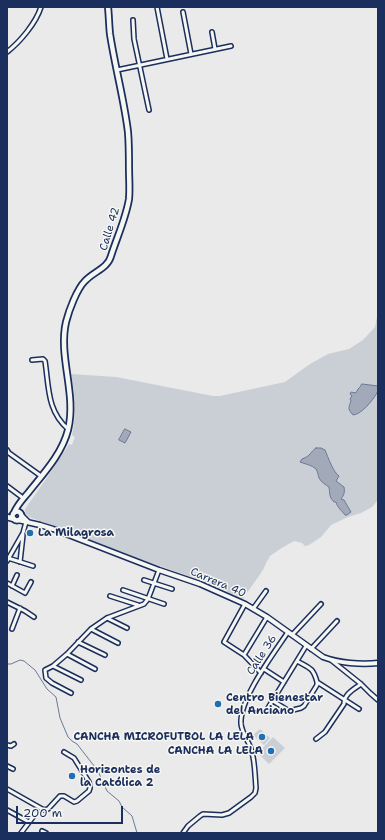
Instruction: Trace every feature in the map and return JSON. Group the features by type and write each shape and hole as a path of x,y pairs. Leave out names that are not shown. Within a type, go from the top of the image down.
{"main road":[{"name":"Calle 42","path":"17,516 23,499 65,441 70,422 64,343 66,321 81,286 110,260 129,199 130,182 128,133 110,33 108,7"},
{"path":"7,517 17,516"},
{"name":"Carrera 40","path":"17,516 27,522 53,529 159,570 200,584 245,604 267,617 306,646 323,657 331,660"},
{"path":"331,660 366,664 378,663"}],"street":[{"path":"7,52 21,40 31,26 41,7"},
{"path":"157,7 168,59"},
{"path":"183,12 191,54"},
{"path":"133,20 134,39 149,110"},
{"path":"212,32 215,50"},
{"path":"117,70 231,46"},
{"path":"32,360 43,359 45,361 50,402 56,416 68,429"},
{"path":"8,452 41,476"},
{"path":"7,486 23,499"},
{"path":"27,522 23,533 8,559 33,566"},
{"path":"20,562 23,533"},
{"path":"72,693 52,683 46,678 45,670 53,666 91,629 107,618 144,604 148,599 159,570"},
{"path":"12,586 18,575"},
{"path":"144,580 172,589"},
{"path":"7,584 25,593 32,582"},
{"path":"123,590 164,604"},
{"path":"253,609 266,591"},
{"path":"110,596 139,606"},
{"path":"7,602 34,617"},
{"path":"245,604 224,642 244,655 261,673"},
{"path":"292,635 321,604"},
{"path":"12,629 20,608"},
{"path":"244,655 267,617"},
{"path":"107,618 127,628"},
{"path":"311,649 337,620"},
{"path":"91,629 118,643"},
{"name":"Calle 36","path":"183,833 188,826 203,814 222,815 229,813 255,793 256,788 252,751 248,740 243,733 241,713 251,688 288,632"},
{"path":"78,642 105,655"},
{"path":"268,708 306,646"},
{"path":"67,654 95,669"},
{"name":"Carrera 40","path":"331,660 378,700"},
{"path":"273,701 289,711 301,708 304,706 317,685 312,670 297,661"},
{"path":"53,666 81,680"},
{"path":"264,669 284,682"},
{"path":"316,682 344,699 358,710"},
{"path":"316,739 325,732 344,704 344,699 348,694 361,684"},
{"path":"7,745 11,746 14,744"},
{"path":"7,789 44,810 48,809 60,796 64,796 74,802 77,801 89,791 89,782 74,758 64,752"},
{"path":"7,766 13,769"},
{"path":"7,810 29,822"},
{"path":"21,833 36,813"},
{"path":"42,831 46,833"}],"shaded area":[{"path":"378,312 377,501 372,507 361,513 331,525 321,537 309,545 305,546 302,543 294,541 270,556 263,570 242,600 214,585 140,559 32,518 26,514 25,509 69,444 72,445 75,437 72,435 75,420 75,404 71,374 116,377 213,396 220,396 285,382 310,364 328,354 349,349 363,340 375,327"},
{"name":"CANCHA MICROFUTBOL LA LELA","path":"260,729 270,738 264,745 253,735"},
{"name":"CANCHA LA LELA","path":"273,737 285,748 269,764 258,753"}],"water":[{"path":"362,384 378,386 378,392 363,410 353,415 349,409 350,399 352,396 350,394 351,392 356,393"},
{"path":"125,429 131,432 125,443 119,440"},
{"path":"316,448 325,450 333,468 339,476 336,481 344,487 344,493 341,499 344,500 351,512 347,515 345,515 338,507 336,502 331,499 329,487 319,478 316,469 300,462"}],"waterway":[{"path":"7,664 20,660 24,661 35,670 47,689 56,697 60,718 68,737 77,744 98,771 107,791 119,801 122,807 132,816 137,833"}],"place":[{"name":"La Milagrosa","path":"30,533"},
{"name":"Centro Bienestar del Anciano","path":"218,704"},
{"name":"CANCHA MICROFUTBOL LA LELA","path":"262,737"},
{"name":"CANCHA LA LELA","path":"271,751"},
{"name":"Horizontes de la Católica 2","path":"72,776"}]}
